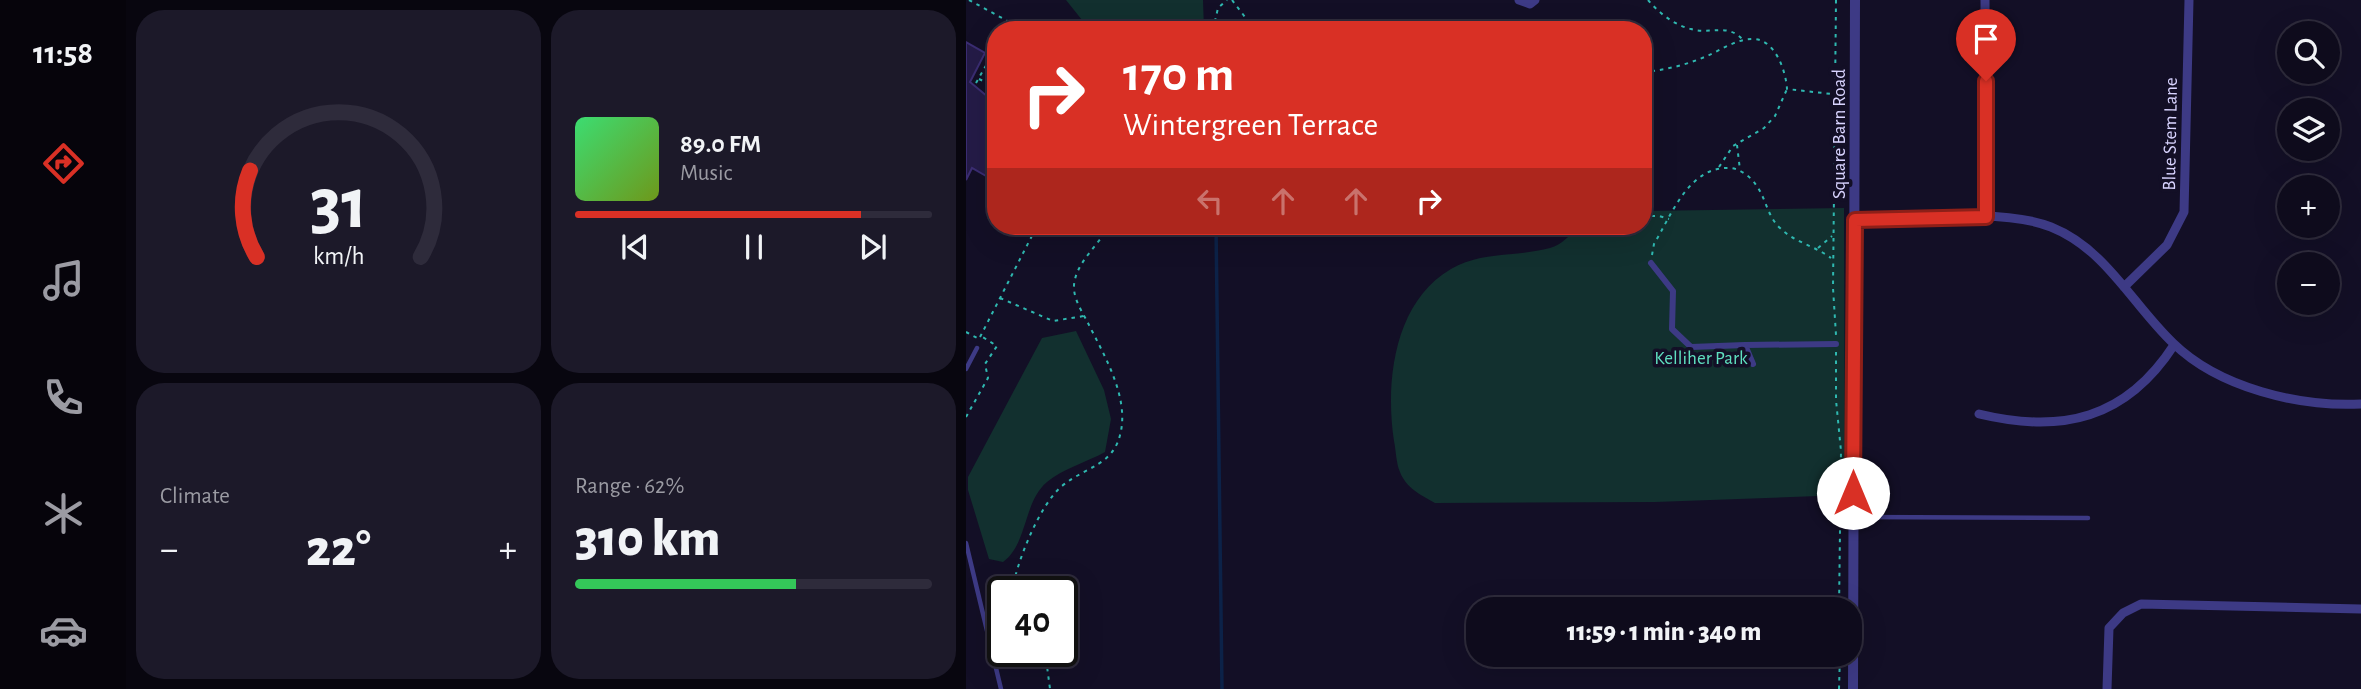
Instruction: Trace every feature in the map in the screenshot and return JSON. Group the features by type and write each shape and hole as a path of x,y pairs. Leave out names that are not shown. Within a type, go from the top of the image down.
{"street":[{"path":"1519,0 1530,4 1535,0"},
{"name":"Square Barn Road","path":"1853,689 1856,0"},
{"path":"1985,0 1986,217"},
{"name":"Blue Stem Lane","path":"2124,287 2167,245 2185,212 2189,0"},
{"path":"1855,220 2022,218 2068,235 2090,249 2174,345 2239,384 2300,402 2361,404"},
{"path":"1651,263 1673,291 1672,329 1690,347 1836,344"},
{"path":"1745,345 1753,364"},
{"path":"1979,414 2013,422 2053,424 2083,418 2113,407 2132,394 2160,366 2174,345"},
{"path":"2107,689 2109,628 2123,612 2141,604 2361,609"}],"lane":[{"path":"966,369 977,348"},
{"path":"1853,517 2088,518"},
{"path":"966,543 1001,689"}],"path":[{"path":"969,0 1011,21"},
{"path":"1215,21 1218,8 1227,0"},
{"path":"1232,0 1248,21"},
{"path":"1648,0 1671,20 1692,30 1727,29 1738,33 1744,41"},
{"path":"1836,0 1833,259 1842,522 1839,597"},
{"path":"1652,71 1668,70 1754,38 1768,45 1786,76 1787,89 1775,116 1764,128 1737,143 1718,168"},
{"path":"976,83 987,64"},
{"path":"978,78 987,82"},
{"path":"1787,89 1833,94"},
{"path":"1737,143 1740,171"},
{"path":"1651,263 1654,244 1692,183 1706,171 1718,168 1740,171 1756,185 1771,217 1780,228 1833,259"},
{"path":"1652,216 1669,219"},
{"path":"966,332 979,339 1032,235"},
{"path":"1017,576 1022,557 1049,499 1070,480 1112,456 1118,445 1122,413 1120,395 1084,316 1074,286 1080,266 1104,235"},
{"path":"1818,248 1833,236"},
{"path":"999,298 1053,321 1084,316"},
{"path":"966,417 988,378 985,364 997,346 980,336"},
{"path":"1047,667 1050,689"},
{"path":"1839,689 1840,667"}],"green space":[{"path":"1066,0 1203,0 1204,21 1083,21"},
{"name":"Kelliher Park","path":"1844,208 1845,495 1655,502 1435,503 1414,490 1403,478 1397,461 1392,418 1393,369 1406,322 1432,283 1463,263 1550,248 1570,235 1652,235 1652,211"},
{"path":"1076,331 1104,390 1111,419 1105,452 1067,469 1047,482 1034,500 1022,534 1011,554 1003,562 989,559 968,490 968,477 1042,338"}],"building":[{"path":"966,42 985,53 970,82 987,96 987,174 972,168 966,180"}],"waterway":[{"path":"1216,235 1222,689"}],"route":[{"path":"1853,493 1855,220 1986,217 1986,81"}]}
